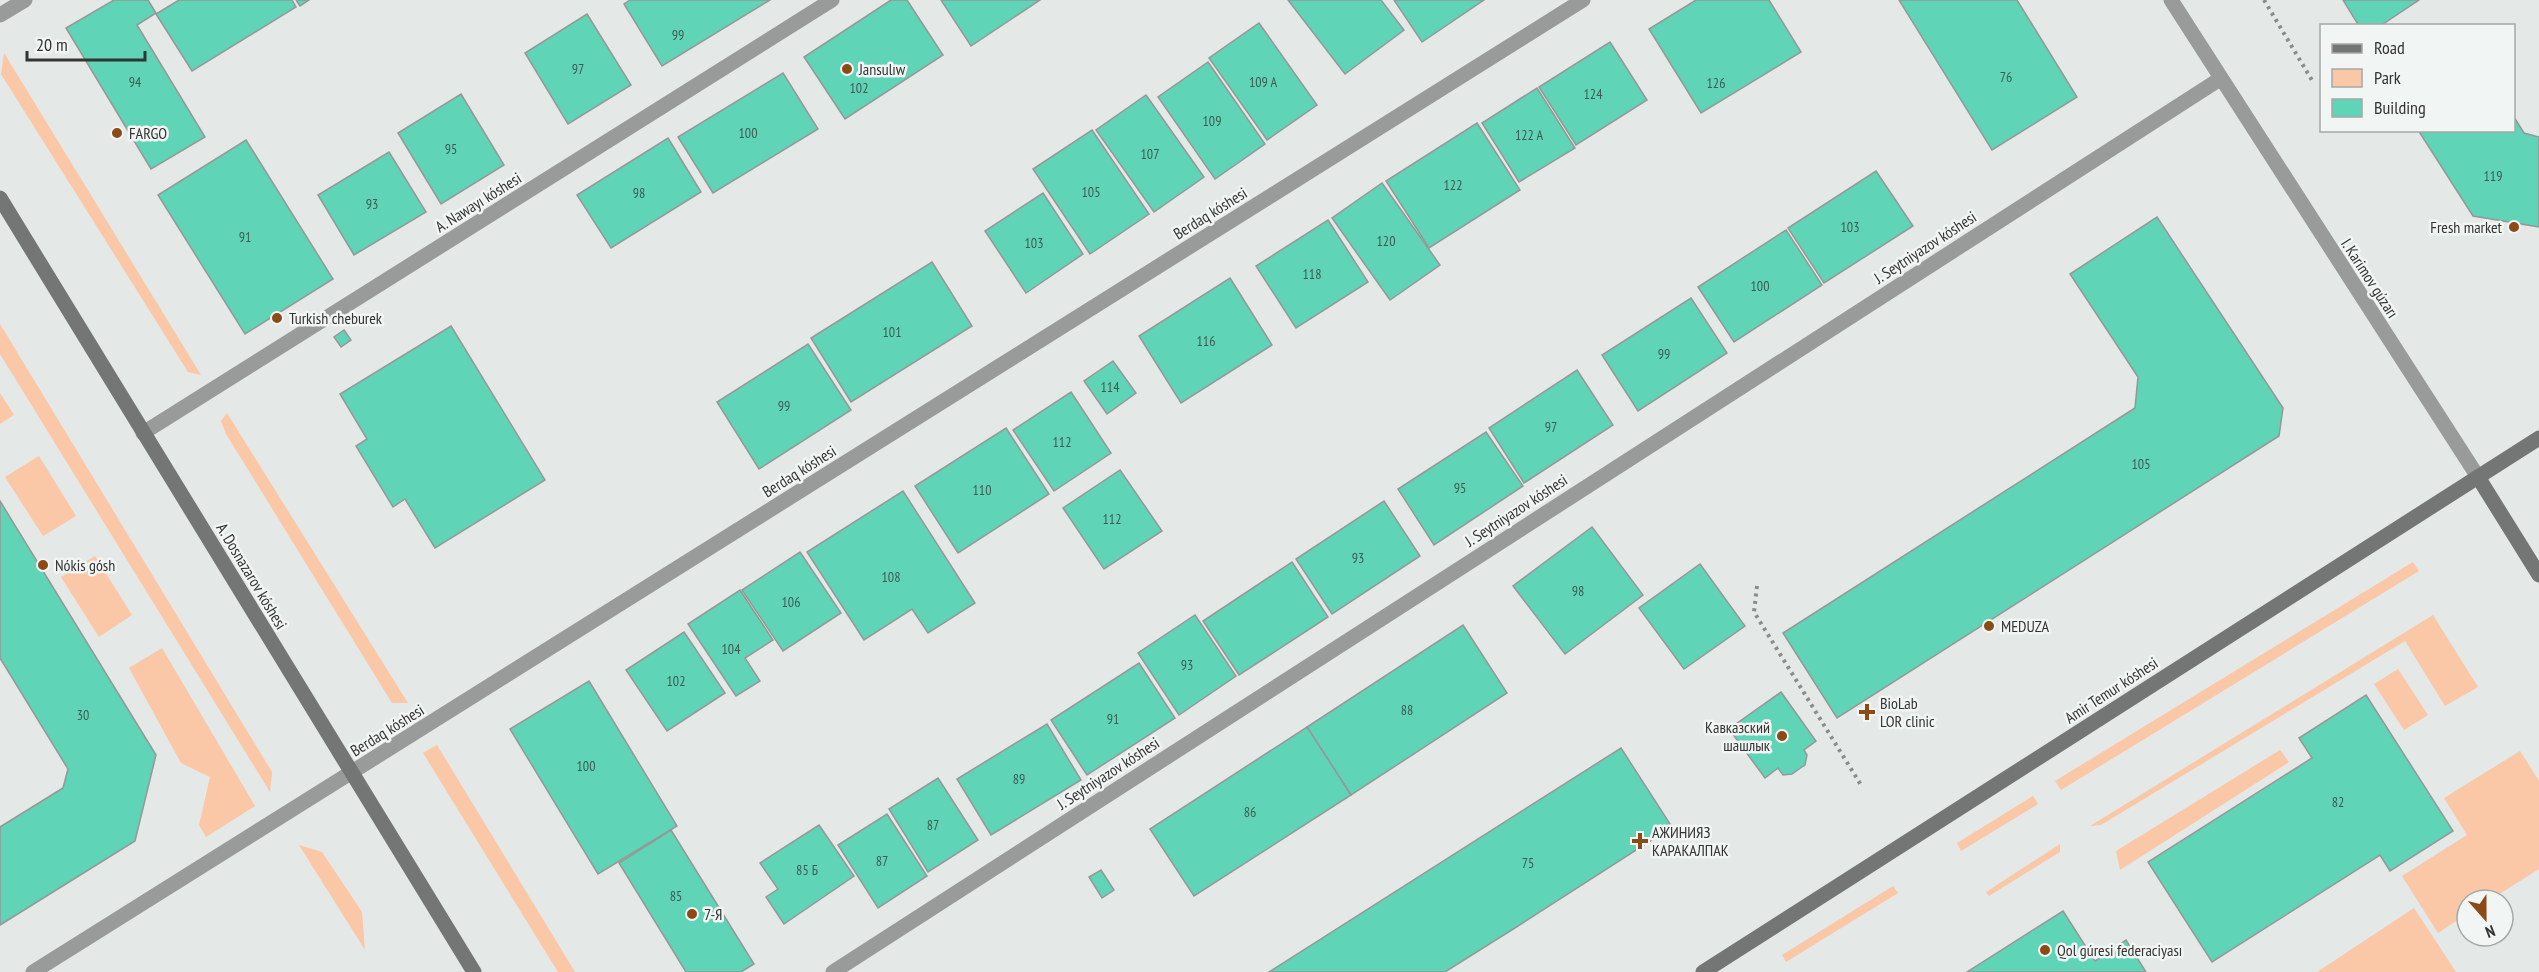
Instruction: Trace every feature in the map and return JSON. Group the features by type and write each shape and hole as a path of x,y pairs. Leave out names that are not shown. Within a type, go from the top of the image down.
{"main road":[{"name":"A. Dosnazarov kóshesi","path":"0,198 474,972"},
{"name":"Amir Temur kóshesi","path":"1703,972 2539,438"},
{"name":"I. Karimov gúzarı","path":"2478,477 2539,575"}],"street":[{"path":"0,15 25,0"},
{"name":"A. Nawayı kóshesi","path":"143,434 832,0"},
{"name":"Berdaq kóshesi","path":"33,972 1583,0"},
{"name":"I. Karimov gúzarı","path":"2171,0 2478,477"},
{"name":"J. Seytniyazov kóshesi","path":"833,972 2220,79"}],"path":[{"path":"2264,0 2313,82"},
{"path":"1757,586 1754,612 1861,785"}],"green space":[{"path":"4,53 201,375 188,372 1,74"},
{"path":"0,324 272,772 270,792 0,354"},
{"path":"0,393 14,415 0,424"},
{"path":"227,413 408,703 392,703 226,434 221,421"},
{"path":"39,456 76,516 43,536 5,477"},
{"path":"95,556 132,615 99,637 61,577"},
{"path":"2413,562 2419,571 2061,790 2055,781"},
{"path":"2433,615 2478,687 2445,706 2405,641 2101,825 2090,826"},
{"path":"162,648 255,806 206,837 199,825 210,777 181,763 129,668"},
{"path":"2398,669 2428,715 2404,730 2374,684"},
{"path":"437,745 575,972 558,972 423,753"},
{"path":"2280,750 2289,762 2120,870 2116,851"},
{"path":"2520,751 2539,781 2539,869 2509,888 2455,888 2455,922 2438,933 2402,876 2467,835 2444,798"},
{"path":"2033,796 2038,804 1961,851 1957,843"},
{"path":"2060,844 2060,852 1989,896 1986,892"},
{"path":"299,845 322,852 362,912 365,950"},
{"path":"1893,886 1898,893 1786,962 1782,955"},
{"path":"2414,908 2456,972 2317,972"}],"building":[{"path":"114,0 148,0 156,13 137,25 205,137 151,169 66,28"},
{"path":"179,0 292,0 296,7 192,71 156,14"},
{"path":"296,0 309,0 300,6"},
{"path":"630,0 770,0 662,66 624,4"},
{"path":"891,0 907,0 943,55 845,119 804,57"},
{"path":"941,0 1040,0 971,46"},
{"path":"1288,0 1381,0 1404,30 1345,74"},
{"path":"1394,0 1484,0 1422,42"},
{"path":"1696,0 1769,0 1801,52 1701,113 1649,29"},
{"path":"1899,0 2017,0 2077,97 1992,150"},
{"path":"2343,0 2419,0 2383,24 2358,24"},
{"path":"587,14 631,85 568,124 525,53"},
{"path":"1259,23 1317,105 1267,140 1209,58"},
{"path":"1610,42 1647,100 1576,145 1539,87"},
{"path":"1208,62 1265,144 1215,179 1158,97"},
{"path":"783,73 818,129 713,193 678,137"},
{"path":"1537,88 1575,148 1519,182 1482,123"},
{"path":"461,94 504,165 441,204 398,133"},
{"path":"1146,95 1204,177 1154,212 1096,130"},
{"path":"2515,119 2524,133 2539,137 2539,227 2473,216 2419,132 2515,132"},
{"path":"1477,123 1520,190 1429,248 1386,181"},
{"path":"1092,130 1149,214 1090,254 1033,169"},
{"path":"668,138 701,192 611,248 577,195"},
{"path":"246,140 333,279 245,334 158,195"},
{"path":"389,152 426,212 354,255 318,195"},
{"path":"1876,171 1913,226 1824,283 1788,228"},
{"path":"1382,183 1440,265 1390,300 1332,218"},
{"path":"1043,193 1083,254 1026,293 985,231"},
{"path":"2157,217 2283,408 2279,436 1837,718 1783,633 2135,408 2138,377 2070,274"},
{"path":"1328,220 1368,282 1296,328 1256,266"},
{"path":"1786,230 1822,285 1734,342 1698,287"},
{"path":"932,262 972,326 851,402 811,338"},
{"path":"1230,278 1272,345 1181,403 1139,336"},
{"path":"1691,298 1727,353 1638,411 1602,355"},
{"path":"451,326 545,480 435,548 405,499 393,507 356,446 367,439 340,394"},
{"path":"344,330 351,340 341,347 334,337"},
{"path":"808,344 851,410 759,469 717,402"},
{"path":"1113,361 1136,393 1107,414 1084,381"},
{"path":"1577,370 1613,425 1524,483 1489,428"},
{"path":"1071,392 1111,453 1054,491 1013,430"},
{"path":"1006,428 1049,494 958,553 915,486"},
{"path":"1486,432 1523,486 1434,545 1398,489"},
{"path":"1120,470 1162,531 1104,569 1063,508"},
{"path":"903,491 975,603 928,633 912,609 864,640 807,552"},
{"path":"0,501 156,755 135,841 0,925 0,827 63,788 68,769 0,658"},
{"path":"1384,501 1420,556 1332,614 1296,559"},
{"path":"1592,527 1643,595 1565,654 1513,586"},
{"path":"800,552 841,613 783,651 742,590"},
{"path":"1292,562 1328,617 1239,675 1203,621"},
{"path":"1700,564 1745,626 1684,669 1639,608"},
{"path":"740,590 773,640 745,658 760,681 736,696 688,624"},
{"path":"1195,615 1236,676 1179,715 1138,653"},
{"path":"1463,625 1507,693 1351,795 1307,727"},
{"path":"684,632 725,693 667,731 626,670"},
{"path":"1139,663 1175,718 1087,775 1051,720"},
{"path":"589,681 677,826 598,874 510,729"},
{"path":"1781,692 1816,741 1804,750 1807,755 1805,765 1792,774 1783,775 1778,768 1765,778 1729,729"},
{"path":"2366,695 2453,831 2390,871 2380,855 2212,962 2148,862 2312,758 2299,738"},
{"path":"1047,724 1081,780 991,835 957,779"},
{"path":"1307,727 1351,795 1194,896 1150,829"},
{"path":"1621,748 1672,827 1518,926 1445,972 1269,972"},
{"path":"938,778 978,840 928,872 889,809"},
{"path":"887,814 927,876 878,908 838,845"},
{"path":"819,825 854,876 784,924 766,897 778,889 760,863"},
{"path":"671,830 754,964 741,972 686,972 619,863"},
{"path":"1101,870 1114,890 1102,898 1089,877"},
{"name":"Qol gúresi federaciyası","path":"2063,911 2095,961 2126,940 2146,972 1967,972"}],"place":[{"name":"Jansulıw","path":"847,69"},
{"name":"FARGO","path":"117,133"},
{"name":"Fresh market","path":"2514,227"},
{"name":"Turkish cheburek","path":"277,318"},
{"name":"Nókis gósh","path":"43,565"},
{"name":"MEDUZA","path":"1989,626"},
{"name":"BioLab LOR clinic","path":"1867,712"},
{"name":"Кавказский шашлык","path":"1782,736"},
{"name":"АЖИНИЯЗ КАРАКАЛПАК","path":"1640,841"},
{"name":"7-Я","path":"692,914"},
{"name":"Qol gúresi federaciyası","path":"2045,950"}]}
